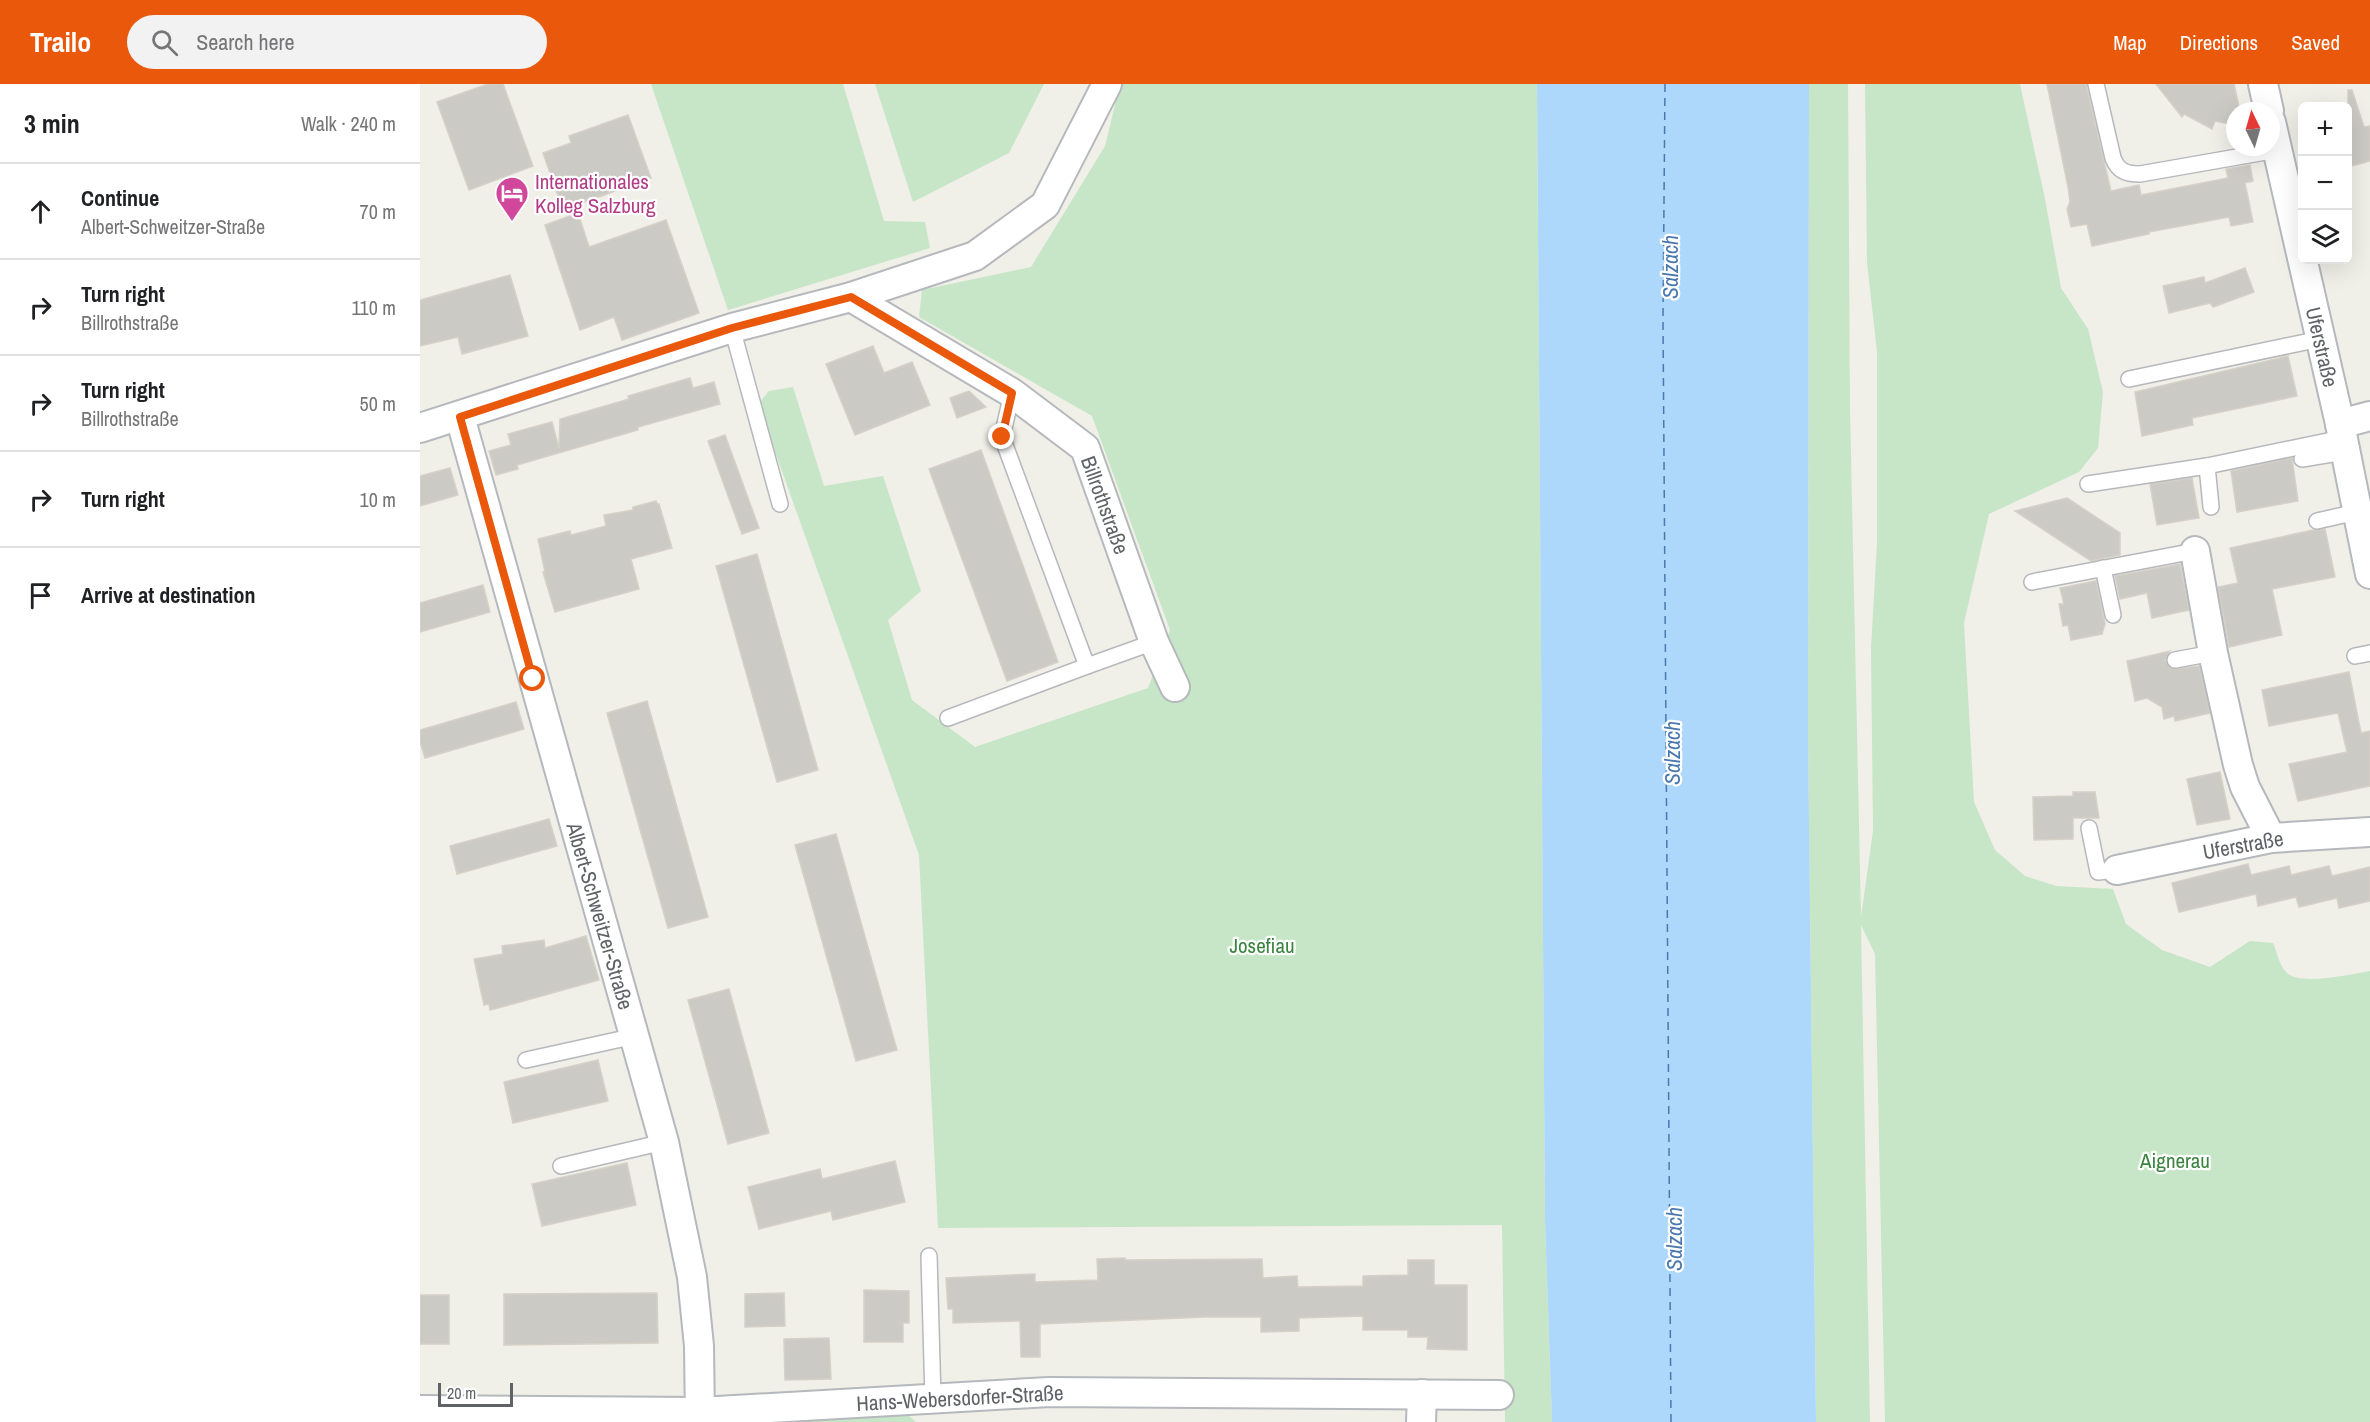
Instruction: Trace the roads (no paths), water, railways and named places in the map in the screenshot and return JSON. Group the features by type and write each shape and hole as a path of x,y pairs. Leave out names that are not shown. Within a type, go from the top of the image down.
{"street":[{"path":"420,428 732,328 851,297 975,256 1045,205 1107,84"},
{"path":"2263,84 2267,102"},
{"name":"Uferstraße","path":"2278,156 2370,574"},
{"name":"Billrothstraße","path":"851,297 1012,393 1085,448 1154,642 1175,687"},
{"path":"2342,438 2370,416"},
{"name":"Albert-Schweitzer-Straße","path":"460,417 664,1142 692,1277 699,1346 700,1417"},
{"path":"2195,551 2213,652 2245,787 2271,838"},
{"name":"Uferstraße","path":"2117,870 2271,838 2370,832"},
{"name":"Hans-Webersdorfer-Straße","path":"420,1410 700,1417 933,1410 1049,1392 1499,1395"},
{"path":"1421,1422 1422,1394"}],"lane":[{"path":"2096,84 2115,164 2126,173 2140,174 2243,156"},
{"path":"732,328 780,504"},
{"path":"2128,379 2320,339"},
{"path":"1012,393 1002,437 1087,666"},
{"path":"2302,459 2342,438"},
{"path":"2088,484 2207,466 2342,438"},
{"path":"2207,466 2211,507"},
{"path":"2317,520 2357,512"},
{"path":"2032,582 2195,551"},
{"path":"2103,568 2113,615"},
{"path":"948,718 1154,642"},
{"path":"2175,660 2213,652"},
{"path":"2089,828 2098,872 2117,870"},
{"path":"526,1060 635,1036"},
{"path":"561,1166 664,1142"},
{"path":"929,1256 933,1410"}],"water":[{"name":"Salzach","path":"1537,84 1809,84 1808,734 1816,1422 1552,1422 1545,1221"}],"place":[{"name":"Internationales Kolleg Salzburg","path":"512,222"}],"park label":[{"name":"Josefiau","path":"1262,945"},
{"name":"Aignerau","path":"2175,1160"}]}
